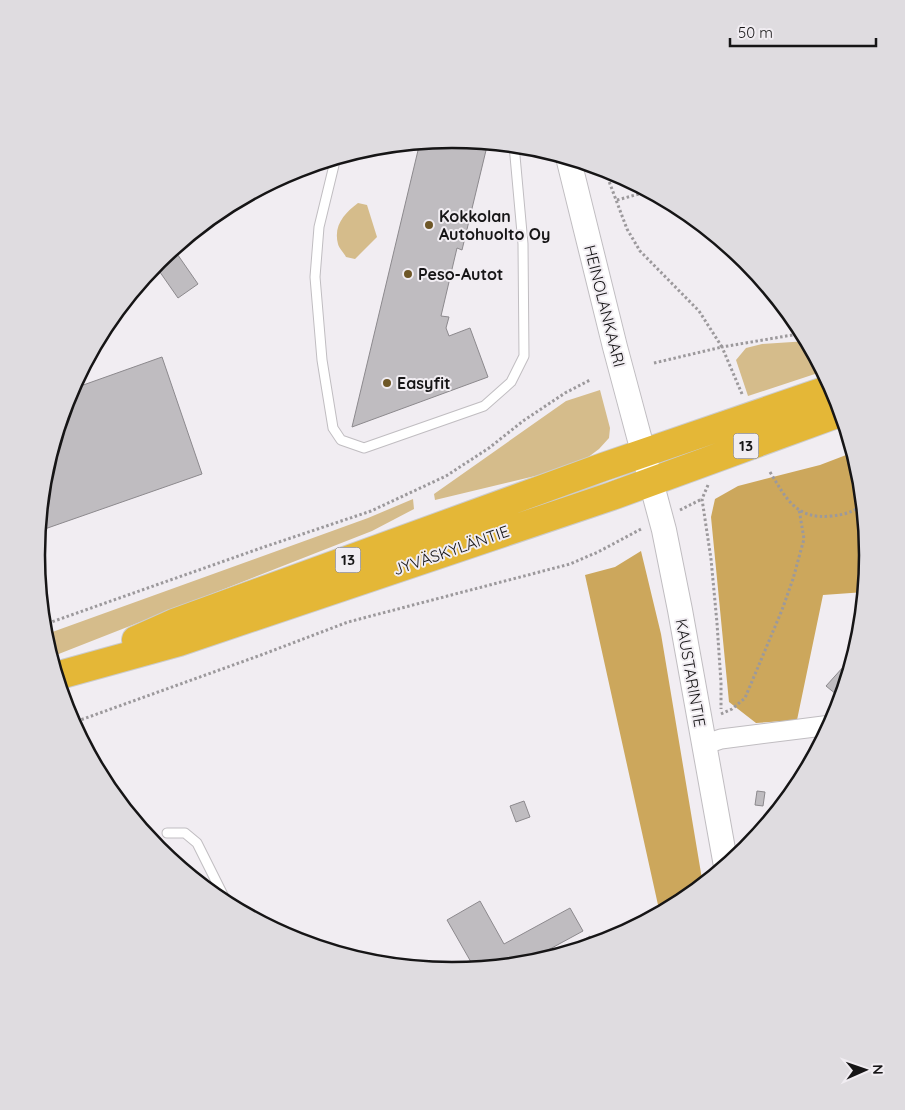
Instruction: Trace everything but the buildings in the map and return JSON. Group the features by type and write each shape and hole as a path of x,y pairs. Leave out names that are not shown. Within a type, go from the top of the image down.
{"highway":[{"name":"JYVÄSKYLÄNTIE","path":"63,673 174,623 644,453 825,391"},
{"name":"JYVÄSKYLÄNTIE","path":"63,674 179,642 603,499 835,415"}],"street":[{"name":"HEINOLANKAARI","path":"570,165 614,347 651,481"},
{"name":"KAUSTARINTIE","path":"651,481 712,742 725,857"},
{"path":"712,742 822,726"}],"lane":[{"path":"334,165 319,226 315,278 322,360 333,428 341,440 364,448 484,406 511,382 520,365 524,356 523,244 515,152"},
{"path":"167,833 185,833 197,843 220,890"}],"path":[{"path":"608,179 627,229 640,251 699,311 722,347 742,394"},
{"path":"616,200 640,194"},
{"path":"654,363 722,347 795,335"},
{"path":"51,622 372,511 446,476 489,448 523,421 590,380"},
{"path":"770,472 785,498 808,516 820,517 850,513 857,508"},
{"path":"80,720 348,622 570,564 598,552 661,518 702,499 711,559 721,683 721,714 712,742"},
{"path":"721,714 732,709 745,698 794,579 804,539 798,509"}],"shaded area":[{"path":"358,203 367,205 377,237 355,259 346,257 340,249 337,231 341,220"},
{"path":"799,342 817,373 748,396 736,360 746,348 762,344"},
{"path":"600,390 610,428 609,438 599,449 583,461 556,471 435,500 434,494 566,401"},
{"path":"847,455 857,502 860,555 858,592 823,595 797,720 756,723 729,702 711,517 715,499 738,486 820,465"},
{"path":"413,499 414,509 372,531 58,654 53,632 368,518"},
{"path":"641,551 661,634 702,877 658,907 585,575 615,567"}],"place":[{"name":"Kokkolan Autohuolto Oy","path":"429,225"},
{"name":"Peso-Autot","path":"408,274"},
{"name":"Easyfit","path":"387,383"}]}
